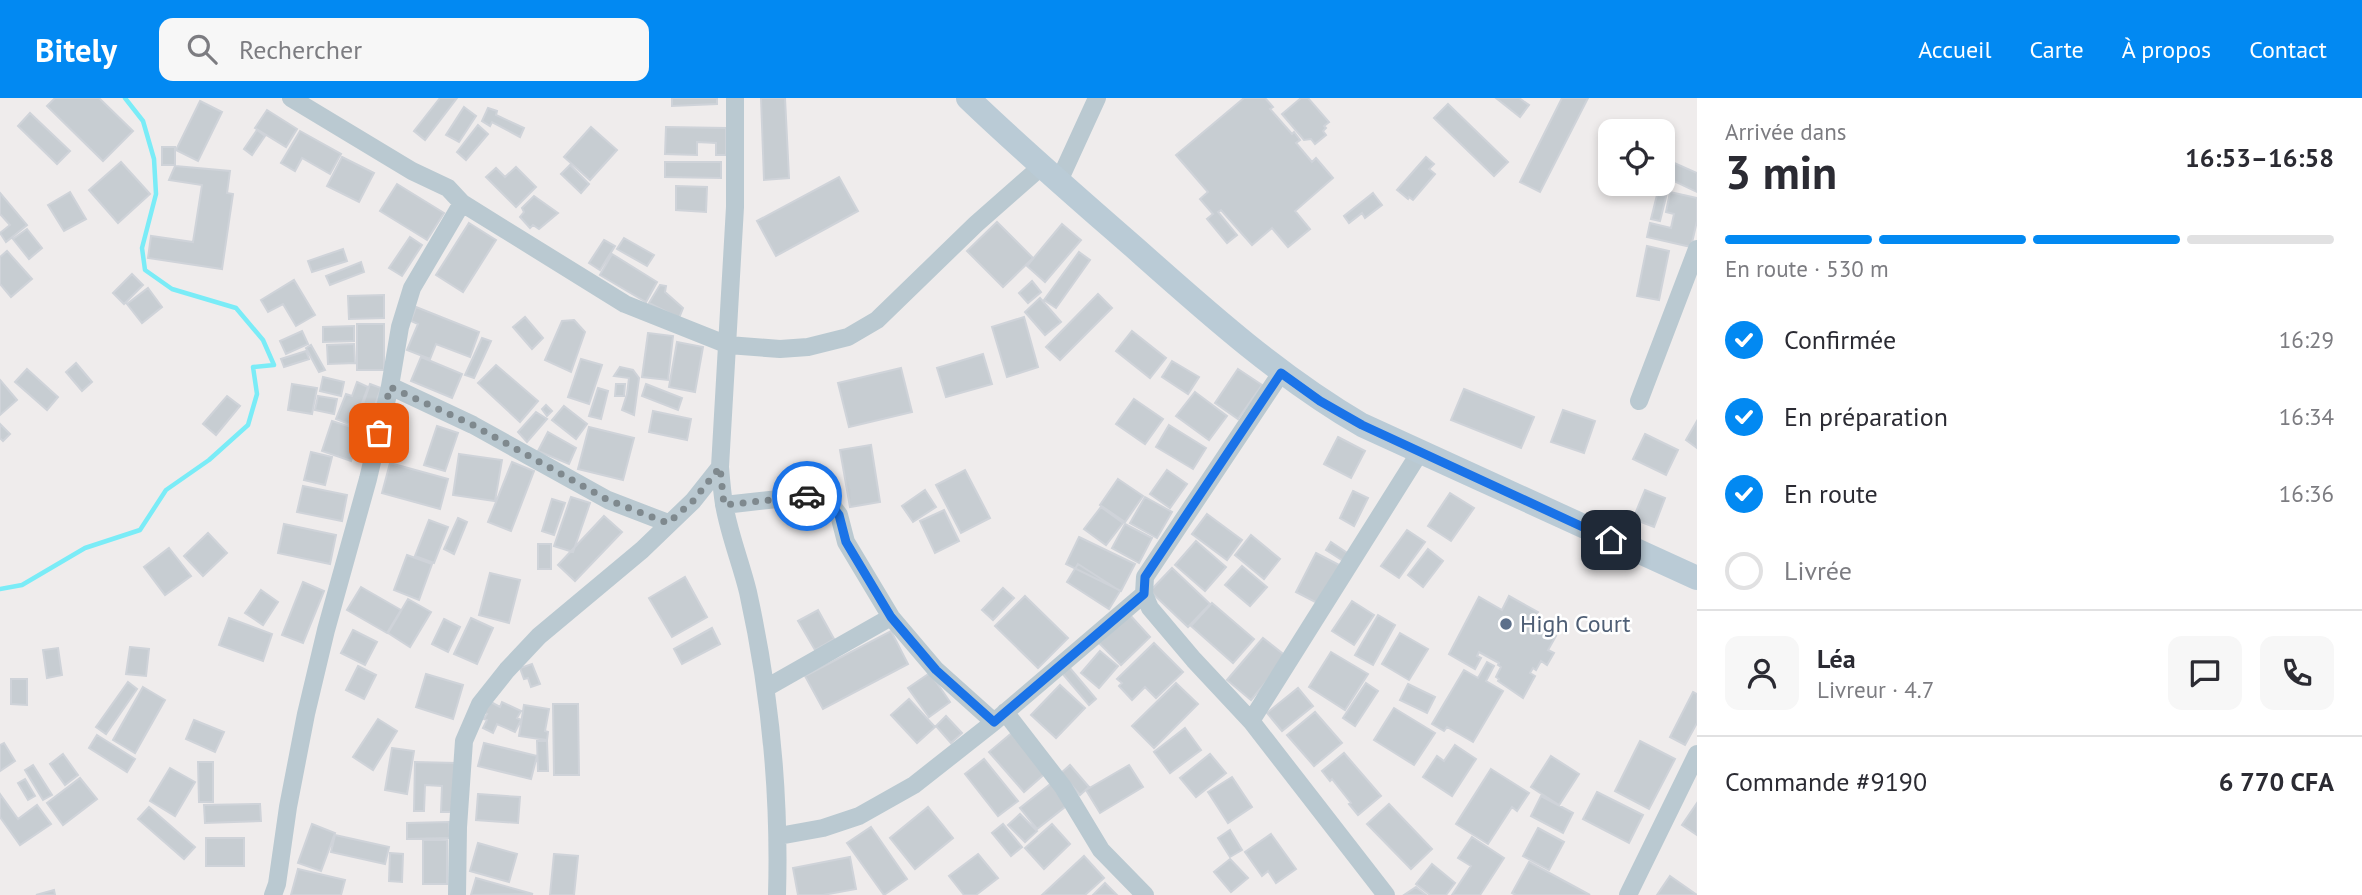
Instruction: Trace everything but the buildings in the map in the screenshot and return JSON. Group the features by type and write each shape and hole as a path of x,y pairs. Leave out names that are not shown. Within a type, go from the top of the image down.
{"street":[{"path":"291,98 412,171 448,188 462,203 625,304 728,345 780,349 808,347 848,337 877,320 976,224 1050,173 1097,98"},
{"path":"735,98 735,207 720,467 724,505 747,591 766,688 779,836 777,895"},
{"path":"968,98 1193,299 1281,373 1320,401 1362,425 1697,578"},
{"path":"273,895 306,714 368,479 390,387 400,327 412,288 462,203"},
{"path":"1639,401 1697,249"},
{"path":"1281,373 1145,577 1144,594 1150,608 1251,721 1385,895"},
{"path":"390,387 473,425 608,500 668,523"},
{"path":"1251,721 1420,452"},
{"path":"457,895 464,741 480,704 506,670 539,636 642,550 693,501 720,467"},
{"path":"724,505 814,495 827,499 839,515 846,542 891,617 936,670 999,717 1063,786 1101,850 1145,895"},
{"path":"779,836 823,828 859,816 914,785 1144,594"},
{"path":"766,688 891,617"},
{"path":"1628,895 1690,786 1697,754"}],"waterway":[{"path":"0,589 22,585 85,548 140,530 166,490 209,460 248,425 257,394 253,367 274,365 263,340 236,308 172,289 145,270 142,248 156,194 154,159 143,121 125,98"}],"way so far":[{"path":"379,433 390,387 473,425 608,500 668,523 693,501 720,467 724,505 807,496"}],"place":[{"name":"High Court","path":"1506,624"}],"route":[{"path":"807,496 827,499 839,515 846,542 891,617 936,670 994,722 1144,594 1145,577 1281,373 1320,401 1362,425 1611,540"}]}
